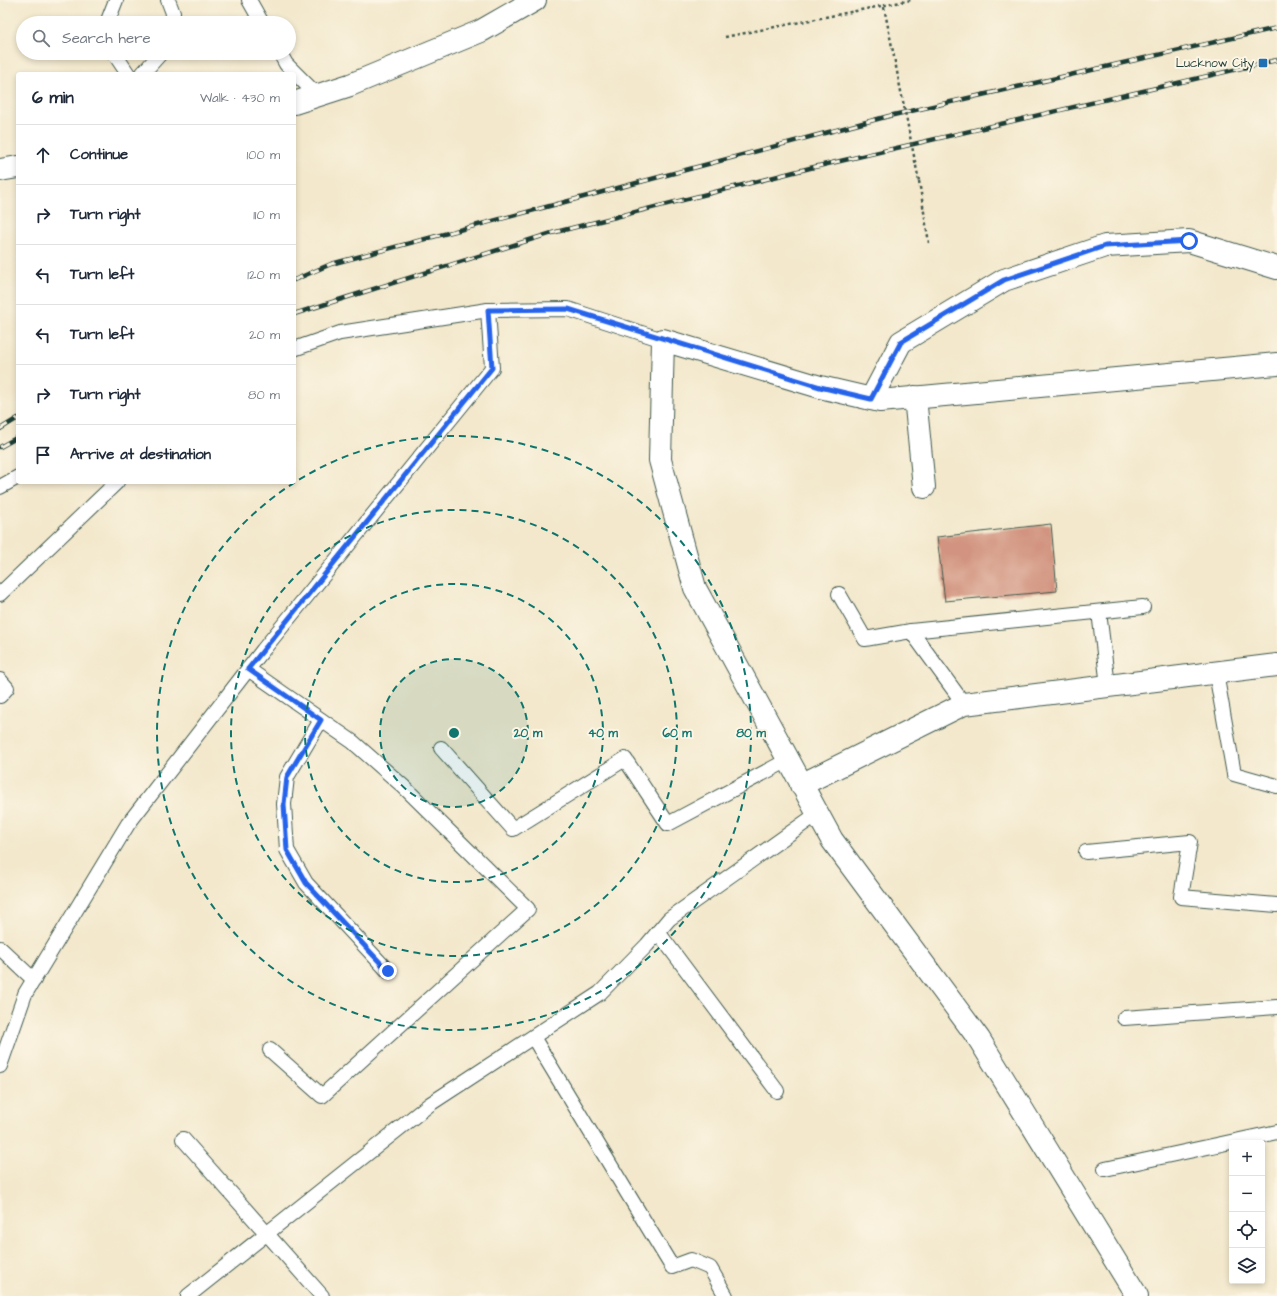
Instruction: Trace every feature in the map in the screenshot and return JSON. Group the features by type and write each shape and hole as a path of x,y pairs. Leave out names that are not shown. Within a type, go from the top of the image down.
{"street":[{"path":"296,103 350,85 481,31 535,0"},
{"path":"0,170 16,167"},
{"path":"871,399 901,342 1004,280 1105,246 1189,241 1277,268"},
{"path":"1137,1296 979,1039 832,840 695,588 660,460 663,340 820,387 880,401 1277,364"},
{"path":"915,397 924,487"},
{"path":"801,785 964,704 1277,665"}],"lane":[{"path":"110,16 116,0"},
{"path":"168,0 173,16"},
{"path":"249,0 258,16"},
{"path":"119,60 127,72"},
{"path":"144,72 155,60"},
{"path":"284,60 294,72"},
{"path":"296,74 318,96"},
{"path":"296,348 340,333 488,310 568,309 663,340"},
{"path":"0,1066 26,994 128,824 248,669 492,368 488,310"},
{"path":"0,487 16,478"},
{"path":"0,594 115,484"},
{"path":"839,594 865,639 911,631 1143,607"},
{"path":"1099,612 1108,686"},
{"path":"911,631 964,704"},
{"path":"248,669 353,742 404,787 528,909 322,1096 270,1050"},
{"path":"1216,672 1234,774 1277,786"},
{"path":"0,680 7,688 0,696"},
{"path":"321,720 287,777 284,804 287,850 306,883 388,971"},
{"path":"441,748 513,829 626,759 668,824 788,760"},
{"path":"188,1296 430,1104 600,993 670,919 817,814"},
{"path":"1086,852 1190,842 1181,898 1277,905"},
{"path":"658,932 777,1091"},
{"path":"0,948 34,980"},
{"path":"1124,1018 1277,1007"},
{"path":"533,1036 672,1267 691,1260 710,1268 726,1296"},
{"path":"1105,1169 1277,1132"},
{"path":"183,1139 322,1296"}],"path":[{"path":"725,37 884,7 911,0"},
{"path":"884,7 919,181 929,244"}],"building":[{"path":"1051,524 1057,591 945,601 937,537"}],"railway":[{"path":"296,279 331,264 889,116 1277,28"},
{"path":"296,313 552,233 810,168 1277,60"},
{"path":"0,429 16,419"},
{"path":"0,447 16,438"}],"place":[{"name":"Lucknow City","path":"1263,63"}],"route":[{"path":"388,971 306,883 287,850 284,804 287,777 321,720 248,669 492,368 488,310 568,309 663,340 820,387 871,399 901,342 1004,280 1105,246 1189,241"}]}
